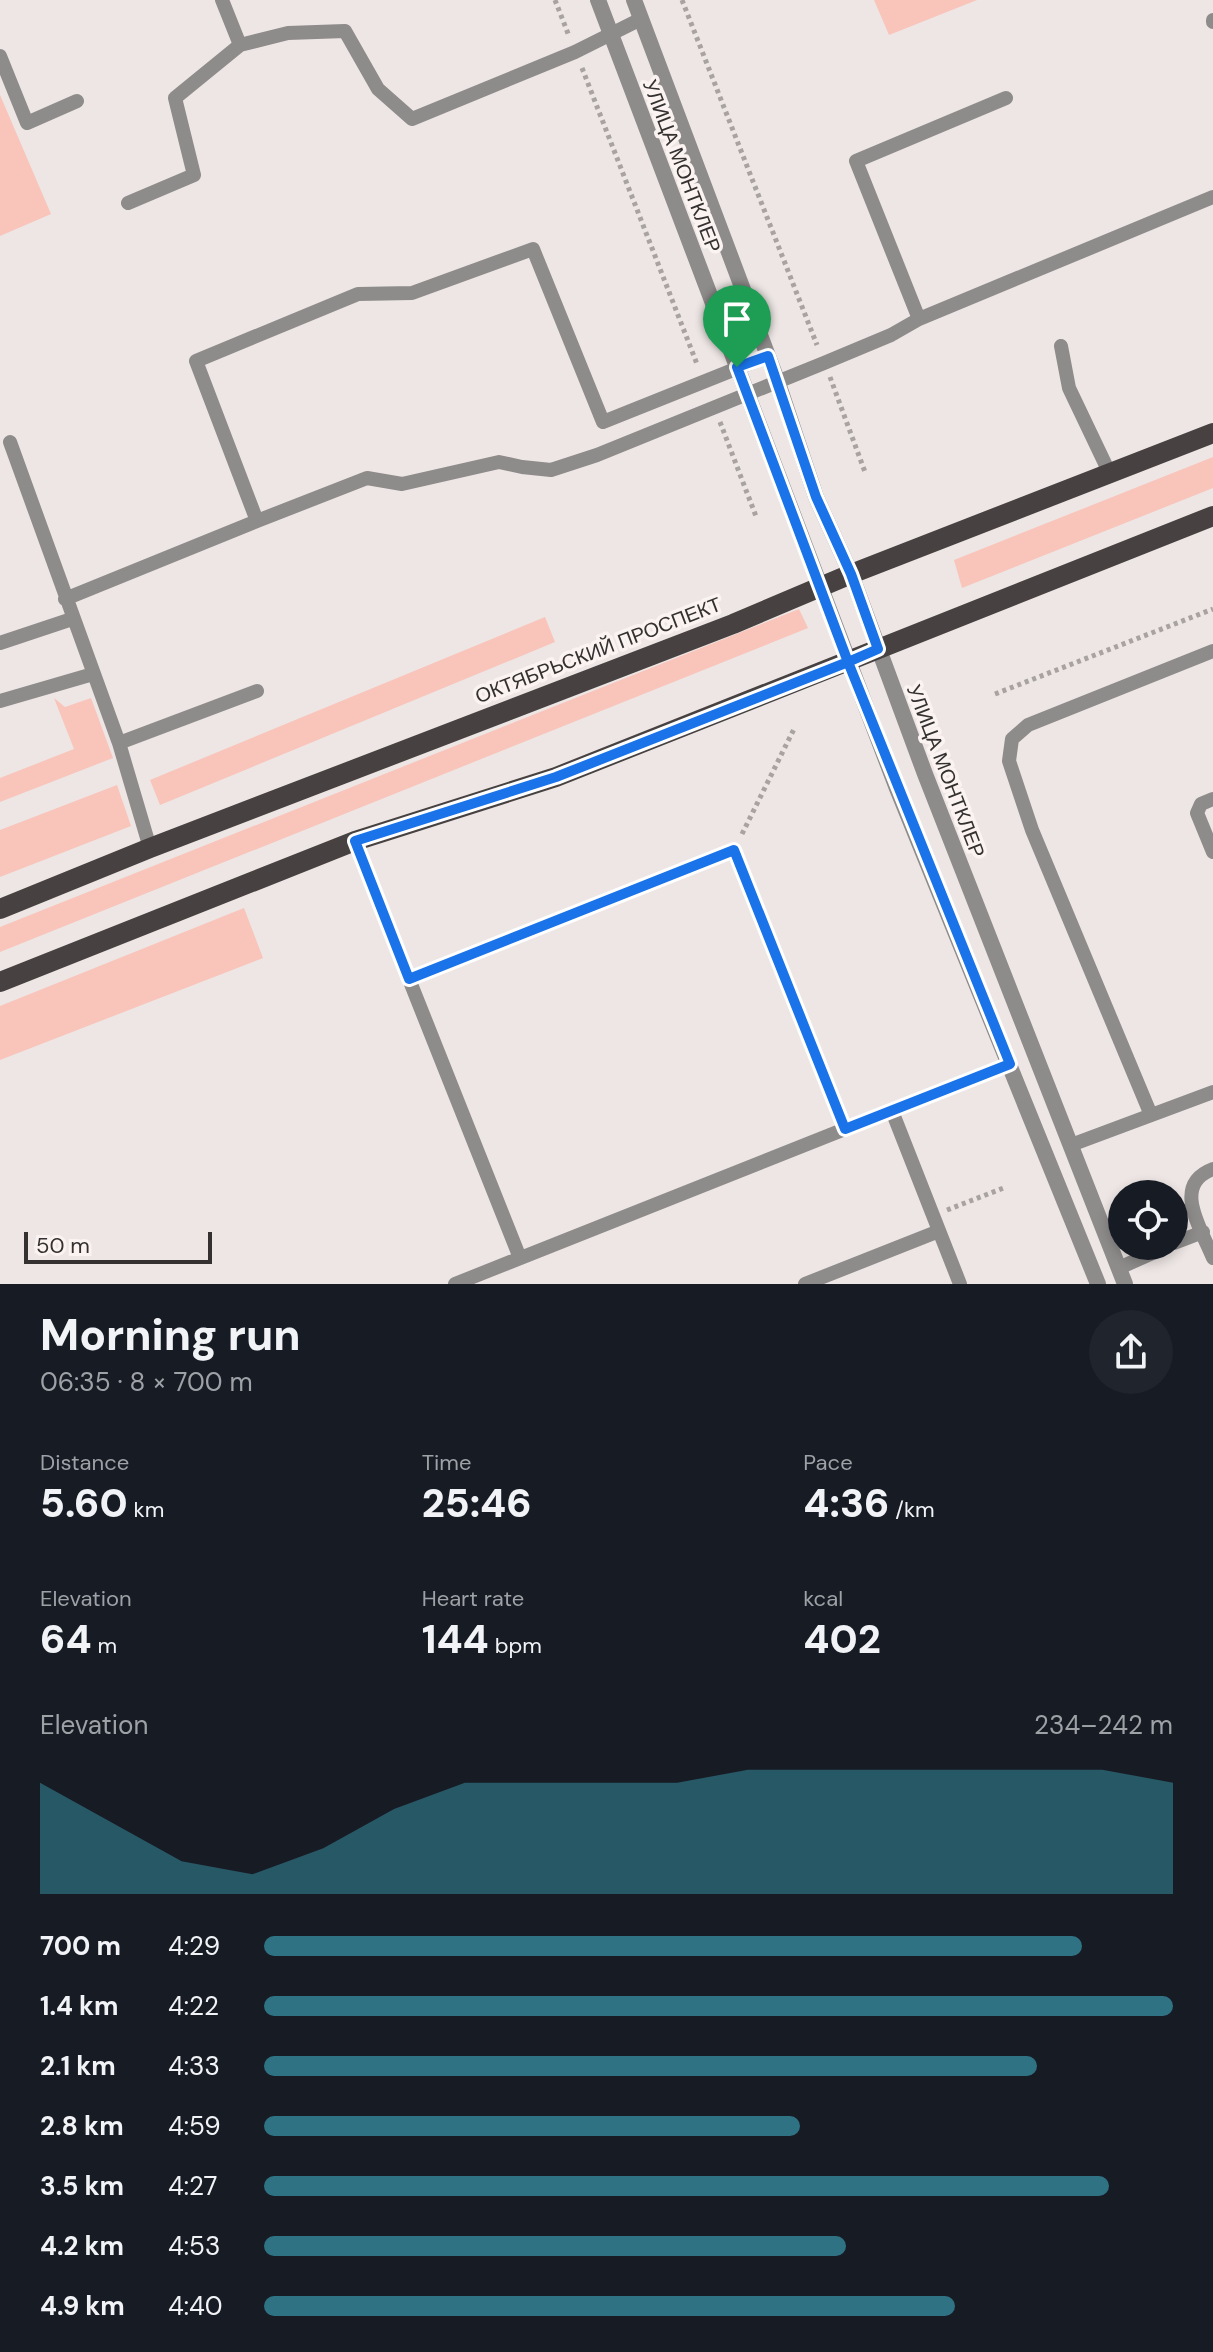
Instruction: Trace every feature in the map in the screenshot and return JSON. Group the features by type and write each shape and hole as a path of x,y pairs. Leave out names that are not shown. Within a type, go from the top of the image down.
{"main road":[{"name":"ОКТЯБРЬСКИЙ ПРОСПЕКТ","path":"0,909 150,848 733,624 851,574 1213,433"},
{"path":"0,982 355,841 556,777 1213,516"}],"street":[{"name":"УЛИЦА МОНТКЛЕР","path":"598,0 848,662 1098,1284"},
{"name":"УЛИЦА МОНТКЛЕР","path":"634,0 768,356 816,497 851,574 1122,1276"}],"lane":[{"path":"222,0 240,45"},
{"path":"128,203 194,175 175,98 240,45 288,33 345,31 378,89 412,119 575,52 641,19"},
{"path":"0,56 27,123 77,101"},
{"path":"919,319 856,161 1006,98"},
{"path":"65,599 367,478 402,484 499,462 551,470 597,455 891,335 919,319 1213,197"},
{"path":"257,521 196,361 358,294 412,293 533,249 603,422 768,356"},
{"path":"1061,346 1069,388 1110,474"},
{"path":"10,442 119,743 150,848"},
{"path":"0,643 72,619"},
{"path":"1151,1115 1032,830 1009,761 1012,739 1028,725 1213,651"},
{"path":"0,701 93,674"},
{"path":"119,743 257,691"},
{"path":"1213,799 1201,804 1197,813 1213,852"},
{"path":"355,841 520,1258"},
{"path":"409,979 734,850 845,1129"},
{"path":"455,1284 1010,1064"},
{"path":"1071,1145 1213,1092"},
{"path":"892,1111 960,1284"},
{"path":"1213,1169 1193,1180 1190,1190 1191,1201 1213,1258"},
{"path":"805,1284 939,1231"},
{"path":"1188,1238 1203,1232"},
{"path":"1122,1276 1147,1260"}],"path":[{"path":"555,0 703,380"},
{"path":"682,0 865,472"},
{"path":"715,408 757,519"},
{"path":"995,694 1213,609"},
{"path":"734,850 794,729"},
{"path":"934,1216 1006,1187"}],"shaded area":[{"path":"874,0 977,0 889,35"},
{"path":"0,95 51,214 0,236"},
{"path":"1213,457 1213,488 962,588 954,560"},
{"path":"799,609 808,628 0,952 0,927"},
{"path":"545,617 555,642 160,805 150,780"},
{"path":"54,698 65,707 91,698 113,758 0,802 0,778 74,749"},
{"path":"117,785 131,826 0,877 0,830"},
{"path":"244,908 263,958 0,1060 0,1006"}],"route":[{"path":"737,367 768,356 816,497 851,574 878,649 848,662 1010,1064 845,1129 734,850 409,979 355,841 556,777 848,662 737,367"}]}
